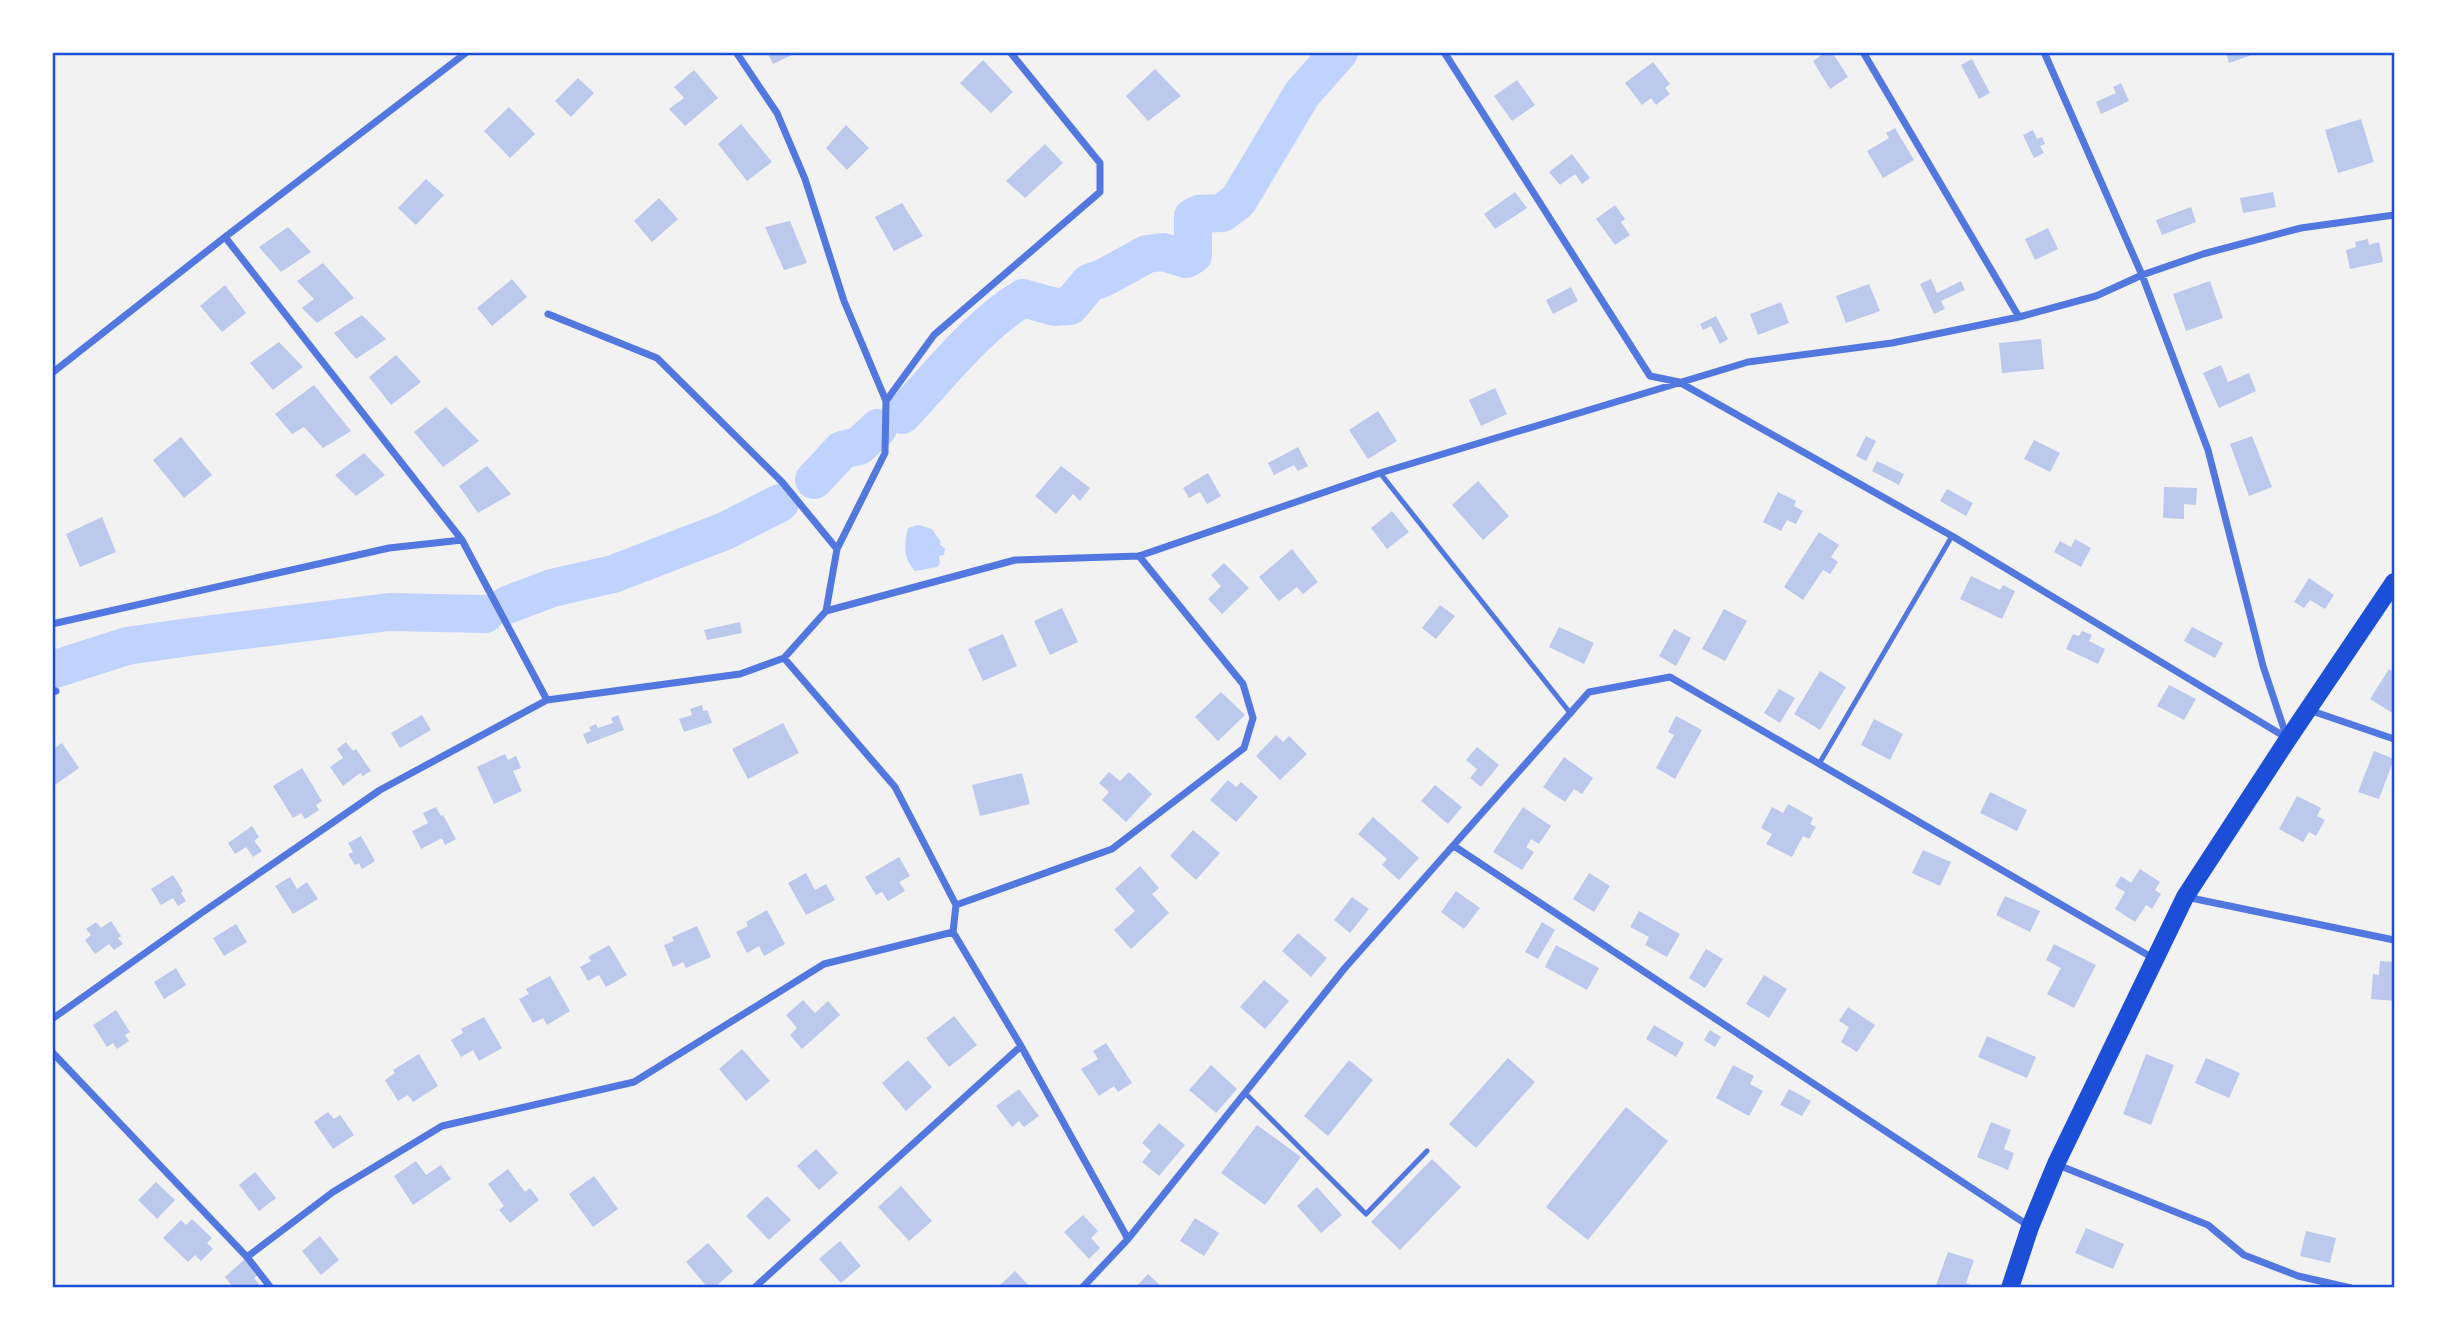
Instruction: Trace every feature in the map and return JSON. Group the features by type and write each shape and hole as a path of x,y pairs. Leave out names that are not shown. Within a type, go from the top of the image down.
{"main road":[{"path":"2010,1287 2030,1227 2056,1164 2153,958 2185,897 2395,582"}],"street":[{"path":"52,373 467,52"},
{"path":"52,1019 380,790 547,700 740,674 784,658 826,611 837,549 885,453 886,401 844,301 805,179 777,114 736,52"},
{"path":"886,401 934,335 1100,192 1100,163 1010,52"},
{"path":"1444,52 1650,376 1679,382 1952,536 2288,739"},
{"path":"1863,52 2019,317"},
{"path":"2044,52 2142,275 2208,450 2263,666 2288,739"},
{"path":"826,611 1016,560 1139,556 1380,473 1748,362 1892,343 2019,317 2096,296 2142,275 2203,254 2301,228 2395,215"},
{"path":"225,237 462,540 547,700"},
{"path":"548,314 657,358 782,482 837,549"},
{"path":"52,624 389,548 462,540"},
{"path":"956,905 1112,849 1244,748 1252,718 1242,684 1139,556"},
{"path":"784,658 895,787 956,905 953,932 1021,1046 1128,1239"},
{"path":"1082,1287 1128,1239 1344,969 1589,692 1670,677 2153,958"},
{"path":"2308,709 2395,738"},
{"path":"1454,846 2030,1227"},
{"path":"2185,897 2395,940"},
{"path":"247,1257 333,1192 442,1126 634,1082 824,964 953,932"},
{"path":"754,1287 1021,1046"},
{"path":"52,1052 247,1257 271,1287"},
{"path":"2056,1164 2208,1225 2244,1255 2298,1276 2351,1287"}],"lane":[{"path":"1380,473 1571,714"},
{"path":"1819,764 1952,536"},
{"path":"1245,1093 1366,1214 1427,1151"}],"water":[{"path":"918,525 932,529 941,542 940,545 945,548 944,555 939,556 940,564 937,567 915,571 906,556 905,546 908,528"}],"building":[{"path":"767,52 790,52 792,55 773,64"},
{"path":"1826,52 1832,52 1848,77 1830,89 1813,61"},
{"path":"2226,52 2251,52 2252,55 2229,63"},
{"path":"1972,59 1990,93 1979,99 1961,65"},
{"path":"983,60 1013,92 991,113 960,83"},
{"path":"1653,62 1670,84 1665,88 1670,94 1656,105 1651,98 1642,105 1625,83"},
{"path":"1155,69 1181,96 1148,121 1126,96"},
{"path":"694,70 718,98 685,126 669,109 684,98 674,87"},
{"path":"578,78 594,93 571,117 555,101"},
{"path":"1517,80 1535,105 1512,121 1494,96"},
{"path":"2121,83 2129,101 2101,114 2096,102 2116,93 2113,87"},
{"path":"509,107 535,134 510,158 484,131"},
{"path":"2361,119 2374,162 2338,173 2325,130"},
{"path":"741,124 772,162 747,181 718,144"},
{"path":"846,125 869,148 847,170 826,148"},
{"path":"1895,128 1914,160 1883,178 1867,151 1889,138 1886,133"},
{"path":"2033,130 2037,139 2042,137 2045,144 2040,146 2044,153 2034,158 2023,135"},
{"path":"1045,144 1063,163 1025,198 1006,181"},
{"path":"1572,154 1590,178 1582,184 1575,174 1560,185 1549,172"},
{"path":"426,179 444,195 416,225 398,208"},
{"path":"1515,192 1527,208 1495,229 1484,214"},
{"path":"2273,192 2276,207 2243,213 2240,198"},
{"path":"659,198 678,219 652,242 634,221"},
{"path":"902,203 923,236 894,251 875,217"},
{"path":"1615,205 1625,219 1621,222 1630,235 1615,245 1596,219"},
{"path":"2191,207 2196,222 2162,235 2156,220"},
{"path":"790,221 807,263 784,270 765,227"},
{"path":"288,227 311,252 281,272 259,247"},
{"path":"2048,228 2058,249 2035,260 2025,239"},
{"path":"2368,239 2369,245 2379,242 2383,262 2350,269 2346,250 2356,247 2355,242"},
{"path":"323,263 354,298 317,323 302,308 314,299 297,281"},
{"path":"512,279 527,297 492,326 477,308"},
{"path":"1931,279 1937,293 1961,281 1965,290 1941,301 1945,309 1934,314 1920,284"},
{"path":"2210,281 2223,318 2186,331 2173,294"},
{"path":"1869,284 1880,311 1846,323 1836,296"},
{"path":"225,285 246,313 222,332 200,306"},
{"path":"1571,287 1578,301 1553,314 1546,300"},
{"path":"1781,302 1789,323 1758,335 1750,314"},
{"path":"362,315 386,339 356,359 334,333"},
{"path":"1716,316 1728,339 1720,344 1711,326 1703,330 1700,324"},
{"path":"2041,339 2044,369 2002,373 1999,343"},
{"path":"279,342 303,367 273,390 250,363"},
{"path":"396,355 421,382 391,405 369,377"},
{"path":"2221,365 2228,382 2249,373 2256,391 2219,408 2203,373"},
{"path":"314,385 351,431 323,448 304,427 292,434 275,414"},
{"path":"1495,388 1507,414 1481,426 1469,400"},
{"path":"446,407 479,441 443,467 414,432"},
{"path":"1378,411 1397,441 1368,459 1349,430"},
{"path":"1866,436 1876,441 1866,461 1856,456"},
{"path":"2252,436 2272,487 2249,496 2230,444"},
{"path":"181,437 212,475 184,498 153,460"},
{"path":"2034,440 2060,453 2050,472 2024,459"},
{"path":"1298,447 1308,466 1298,471 1294,465 1274,475 1268,463"},
{"path":"364,453 385,475 356,496 335,475"},
{"path":"1877,461 1904,474 1899,485 1872,471"},
{"path":"487,466 511,494 478,513 459,486"},
{"path":"1061,466 1090,488 1080,501 1073,494 1056,514 1035,496"},
{"path":"1208,473 1221,496 1207,504 1200,492 1189,498 1183,488"},
{"path":"1478,481 1509,516 1483,540 1452,505"},
{"path":"2164,487 2197,488 2196,505 2184,504 2184,519 2163,518"},
{"path":"1947,489 1973,503 1966,516 1940,501"},
{"path":"1778,492 1796,501 1794,506 1803,511 1796,524 1787,520 1781,531 1763,522"},
{"path":"1392,511 1409,532 1387,549 1371,528"},
{"path":"102,517 116,552 80,567 66,534"},
{"path":"1819,532 1839,545 1831,557 1838,562 1830,574 1823,570 1803,600 1784,587"},
{"path":"2075,539 2091,548 2081,567 2054,552 2060,541 2071,547"},
{"path":"1292,549 1318,582 1303,594 1297,587 1279,601 1259,577"},
{"path":"1224,563 1249,588 1222,614 1208,599 1221,586 1211,575"},
{"path":"1971,576 2000,590 2003,585 2015,591 2002,619 1960,599"},
{"path":"2309,578 2334,595 2325,609 2310,600 2304,608 2294,602"},
{"path":"1440,605 1455,616 1436,639 1422,628"},
{"path":"1062,608 1078,642 1050,655 1034,621"},
{"path":"1724,609 1747,621 1725,661 1702,649"},
{"path":"740,622 742,633 707,640 704,630"},
{"path":"1559,627 1594,643 1584,664 1549,647"},
{"path":"2192,627 2223,643 2215,658 2184,641"},
{"path":"1674,629 1691,638 1676,666 1659,656"},
{"path":"2082,631 2092,635 2089,641 2105,649 2098,664 2066,649 2073,634 2079,636"},
{"path":"1003,634 1017,666 983,681 968,649"},
{"path":"2389,669 2394,672 2394,714 2370,699"},
{"path":"1820,671 1846,687 1820,730 1794,714"},
{"path":"2169,685 2196,699 2184,720 2157,706"},
{"path":"1779,689 1795,698 1780,723 1764,713"},
{"path":"1221,692 1245,715 1218,741 1195,717"},
{"path":"702,705 712,723 684,732 679,719 692,715 690,709"},
{"path":"422,715 431,730 400,748 391,733"},
{"path":"618,715 624,730 587,744 583,734 591,731 589,727 596,724 598,728 613,723 611,718"},
{"path":"1676,716 1702,730 1675,779 1656,768 1674,735 1668,732"},
{"path":"1874,719 1903,734 1890,760 1861,745"},
{"path":"783,723 799,753 748,779 732,749"},
{"path":"1276,735 1283,742 1289,736 1307,754 1280,780 1256,756"},
{"path":"346,742 353,751 356,749 371,771 363,776 360,773 343,786 330,767 343,758 337,749"},
{"path":"62,743 79,768 52,787 52,750"},
{"path":"1477,747 1499,765 1481,787 1470,778 1477,769 1466,760"},
{"path":"2374,751 2394,759 2379,799 2358,792"},
{"path":"505,754 508,760 516,756 521,768 513,771 522,791 494,804 477,767"},
{"path":"1564,757 1593,778 1582,794 1574,789 1565,802 1543,787"},
{"path":"302,768 322,801 316,805 319,810 305,819 301,813 293,818 273,786"},
{"path":"1109,772 1120,781 1129,772 1152,794 1126,822 1102,800 1109,792 1099,783"},
{"path":"1022,773 1030,804 980,816 972,785"},
{"path":"1228,780 1236,787 1241,782 1258,797 1236,822 1210,800"},
{"path":"1435,785 1462,807 1448,824 1421,801"},
{"path":"1990,792 2027,810 2017,831 1980,813"},
{"path":"2297,796 2321,808 2317,816 2325,820 2316,836 2309,832 2303,842 2279,829"},
{"path":"1788,804 1813,818 1810,824 1816,827 1809,839 1803,836 1792,857 1766,844 1772,834 1761,828 1772,807 1783,813"},
{"path":"436,807 456,839 445,845 442,838 421,849 412,831 428,823 423,813"},
{"path":"1523,807 1551,826 1539,844 1531,839 1526,847 1534,852 1522,870 1493,852"},
{"path":"1373,817 1419,858 1399,880 1382,865 1387,859 1358,834"},
{"path":"252,826 259,837 254,841 262,851 253,857 246,847 235,854 228,843"},
{"path":"1193,830 1220,853 1196,880 1170,856"},
{"path":"361,836 375,861 362,869 359,863 355,865 348,854 353,852 348,843"},
{"path":"1923,850 1951,862 1940,886 1912,873"},
{"path":"899,857 910,876 899,882 905,891 888,901 882,892 876,895 865,877"},
{"path":"1140,866 1159,888 1152,894 1169,913 1131,949 1114,930 1135,911 1115,889"},
{"path":"2140,869 2160,882 2155,890 2161,894 2152,909 2146,905 2135,922 2115,909 2125,892 2115,886 2121,876 2131,883"},
{"path":"806,873 815,890 826,884 835,900 806,915 788,883"},
{"path":"1589,873 1610,886 1594,912 1573,899"},
{"path":"173,875 186,901 178,906 173,898 161,905 151,889"},
{"path":"290,877 297,889 307,882 318,899 293,914 275,886"},
{"path":"1456,891 1480,908 1464,929 1441,912"},
{"path":"2005,896 2040,911 2030,932 1996,915"},
{"path":"1352,897 1369,909 1350,933 1334,920"},
{"path":"767,910 785,944 764,956 759,946 747,953 736,932 748,926 746,922"},
{"path":"1639,911 1680,934 1667,957 1645,945 1649,937 1630,927"},
{"path":"111,921 123,944 114,950 109,944 95,954 85,940 91,935 86,929 96,922 101,928"},
{"path":"1542,922 1555,930 1538,959 1525,952"},
{"path":"236,924 247,942 224,956 213,938"},
{"path":"697,926 711,957 686,968 683,962 673,967 664,945 674,941 672,937"},
{"path":"1298,933 1327,958 1311,977 1282,951"},
{"path":"2054,944 2096,965 2074,1008 2047,994 2061,968 2046,960"},
{"path":"609,945 627,975 606,987 599,975 588,981 580,967 591,961 588,957"},
{"path":"1556,945 1599,968 1587,990 1545,967"},
{"path":"1706,949 1723,959 1705,988 1689,978"},
{"path":"2380,961 2394,962 2394,1001 2371,999 2373,974 2379,975"},
{"path":"176,968 186,985 164,999 154,982"},
{"path":"1764,975 1787,989 1769,1018 1746,1004"},
{"path":"550,976 570,1011 547,1025 543,1018 533,1023 519,999 529,994 526,989"},
{"path":"1264,980 1289,1001 1265,1029 1240,1007"},
{"path":"803,1000 815,1013 828,1001 840,1015 802,1049 790,1035 797,1028 786,1015"},
{"path":"1848,1007 1875,1025 1857,1052 1841,1042 1849,1027 1839,1021"},
{"path":"116,1010 130,1032 125,1035 129,1041 117,1049 113,1043 107,1047 93,1025"},
{"path":"954,1016 977,1045 949,1067 926,1038"},
{"path":"484,1017 502,1048 479,1061 473,1050 461,1057 451,1040 463,1033 461,1029"},
{"path":"1654,1025 1684,1043 1676,1057 1646,1039"},
{"path":"1710,1030 1721,1037 1715,1047 1704,1040"},
{"path":"1987,1036 2036,1057 2027,1078 1978,1057"},
{"path":"1106,1043 1132,1083 1118,1092 1114,1086 1099,1096 1081,1069 1098,1059 1093,1051"},
{"path":"742,1049 770,1081 746,1101 719,1069"},
{"path":"419,1054 438,1086 413,1102 408,1095 398,1101 385,1080 395,1073 393,1070"},
{"path":"2146,1054 2174,1065 2151,1125 2123,1114"},
{"path":"1508,1058 1535,1082 1476,1148 1449,1124"},
{"path":"2206,1058 2240,1073 2229,1098 2195,1083"},
{"path":"908,1060 932,1087 906,1111 882,1083"},
{"path":"1349,1060 1373,1080 1328,1136 1304,1116"},
{"path":"1211,1065 1237,1089 1216,1113 1189,1090"},
{"path":"1733,1065 1754,1076 1750,1084 1763,1091 1749,1116 1716,1098"},
{"path":"1019,1089 1039,1116 1024,1127 1019,1121 1012,1127 996,1106"},
{"path":"1789,1089 1811,1101 1802,1116 1780,1105"},
{"path":"1626,1107 1668,1141 1588,1240 1546,1207"},
{"path":"328,1112 334,1119 340,1115 354,1135 333,1149 314,1122"},
{"path":"1991,1122 2011,1130 2004,1149 2014,1153 2008,1170 1977,1157"},
{"path":"1159,1123 1185,1145 1159,1176 1142,1162 1151,1151 1142,1143"},
{"path":"1257,1125 1301,1157 1265,1205 1221,1173"},
{"path":"816,1149 838,1173 819,1190 797,1166"},
{"path":"1432,1159 1461,1187 1400,1250 1371,1222"},
{"path":"416,1161 426,1175 441,1165 451,1179 413,1205 394,1176"},
{"path":"508,1169 525,1192 530,1188 539,1200 510,1223 499,1210 504,1206 488,1184"},
{"path":"255,1172 276,1198 259,1211 239,1185"},
{"path":"594,1176 618,1209 593,1227 569,1194"},
{"path":"156,1182 175,1200 157,1219 138,1200"},
{"path":"901,1186 932,1221 909,1241 878,1207"},
{"path":"1317,1187 1342,1215 1321,1233 1297,1206"},
{"path":"767,1196 791,1220 769,1240 746,1216"},
{"path":"1083,1215 1098,1231 1091,1238 1100,1248 1089,1259 1064,1232"},
{"path":"1195,1218 1219,1233 1204,1256 1180,1241"},
{"path":"192,1219 212,1238 207,1243 213,1249 201,1261 195,1255 188,1262 163,1238 181,1220 186,1225"},
{"path":"2086,1228 2124,1244 2113,1269 2075,1253"},
{"path":"2306,1231 2336,1238 2330,1263 2300,1256"},
{"path":"320,1236 339,1260 321,1275 302,1251"},
{"path":"840,1241 861,1266 841,1283 819,1259"},
{"path":"708,1243 733,1271 714,1288 708,1288 686,1262"},
{"path":"1948,1252 1974,1260 1966,1283 1978,1288 1935,1288"},
{"path":"246,1258 259,1274 254,1278 262,1288 234,1288 225,1277"},
{"path":"1015,1271 1031,1288 1002,1288 1000,1285"},
{"path":"1148,1274 1163,1288 1135,1288"}],"waterway":[{"path":"902,415 975,336 1023,298 1055,307 1070,306 1089,283 1147,254 1163,252 1186,259 1193,255 1193,217 1199,214 1222,213 1238,201 1302,94 1339,52"},
{"path":"814,480 842,450 859,446 878,428"},
{"path":"507,605 552,588 613,574 725,531 780,503"},
{"path":"52,670 127,646 189,637 389,612 485,614"}]}
